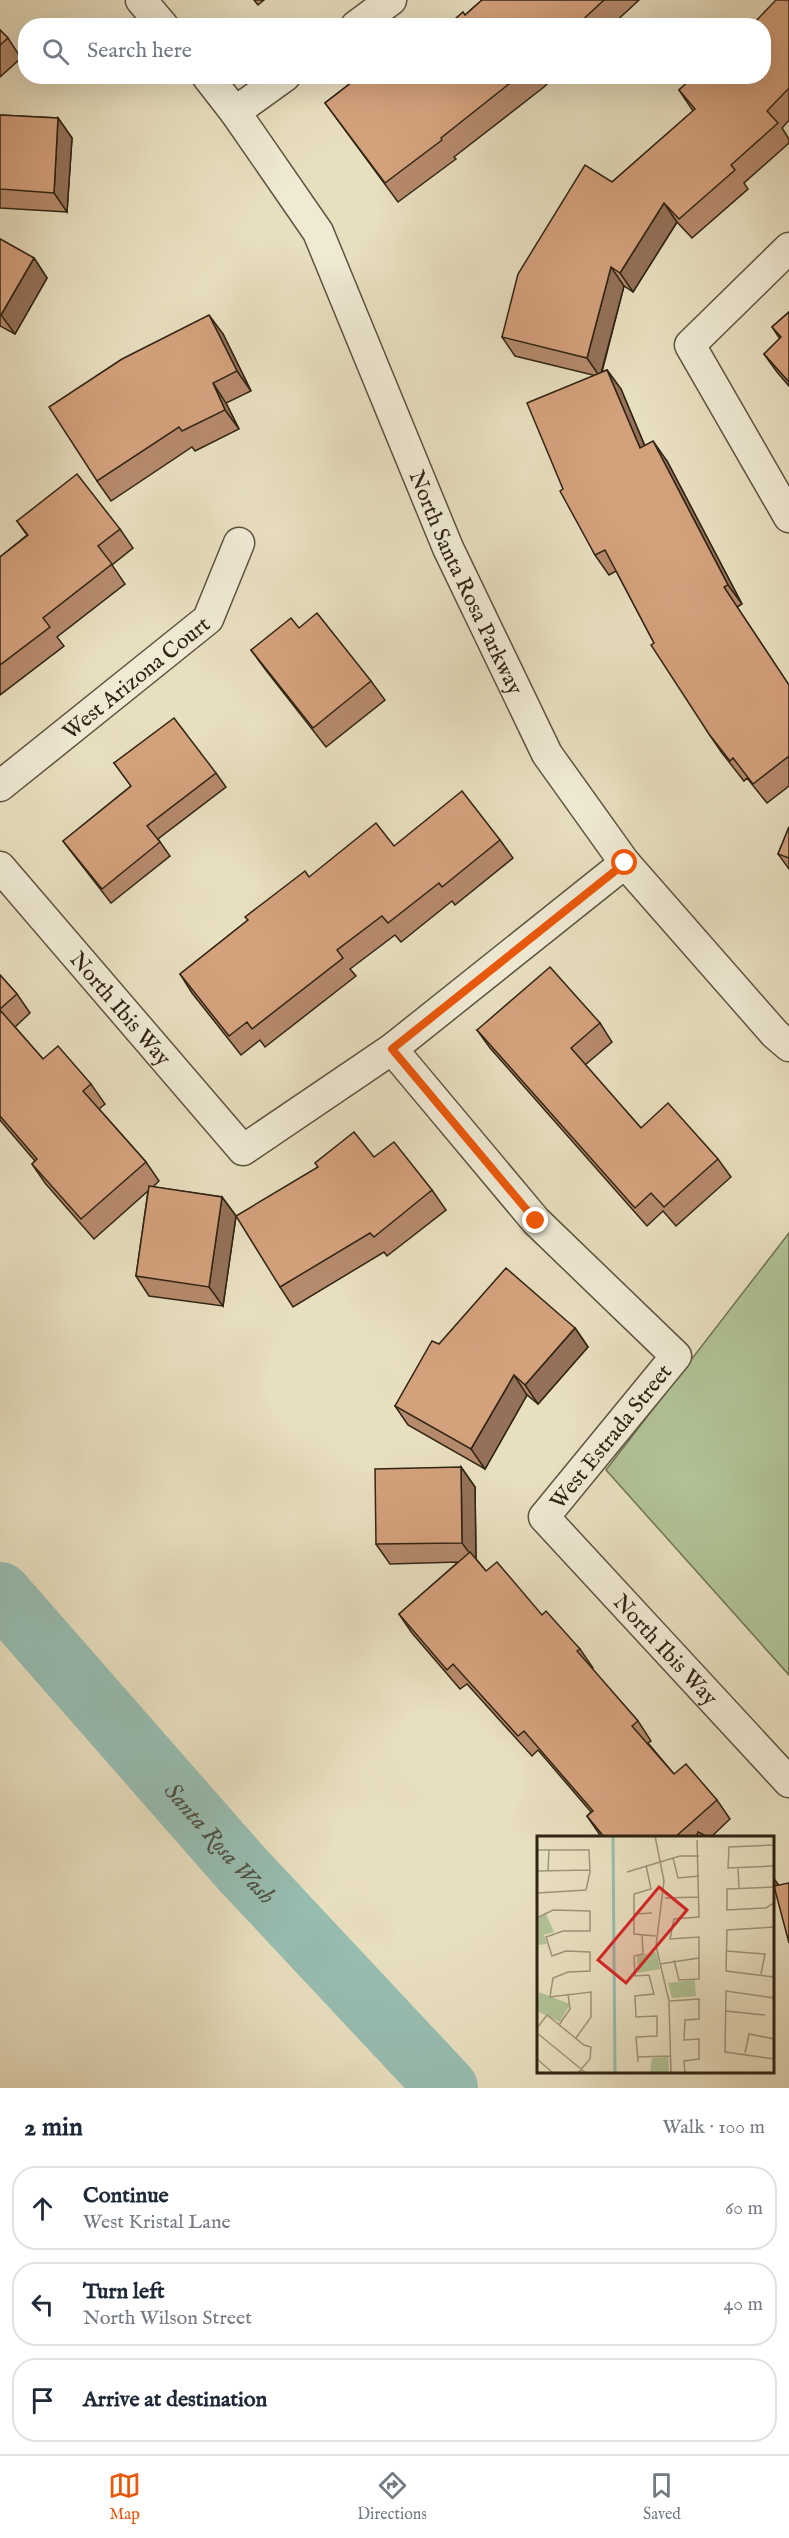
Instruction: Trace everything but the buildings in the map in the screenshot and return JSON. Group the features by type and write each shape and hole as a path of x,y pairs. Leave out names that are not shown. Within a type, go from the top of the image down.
{"street":[{"path":"141,0 157,18"},
{"path":"367,18 391,0"},
{"name":"North Santa Rosa Parkway","path":"213,84 318,232 448,548 547,754 625,863 775,1034 789,1046"},
{"path":"235,112 274,84"},
{"path":"789,248 690,345 789,517"},
{"name":"West Arizona Court","path":"0,786 208,619 239,543"},
{"path":"392,1049 625,863"},
{"name":"North Ibis Way","path":"0,867 243,1150 392,1049"},
{"name":"West Estrada Street","path":"392,1049 536,1221 676,1356 544,1516"},
{"name":"North Ibis Way","path":"544,1516 789,1782"}],"green space":[{"path":"789,1233 789,1675 606,1470"}],"waterway":[{"name":"Santa Rosa Wash","path":"0,1593 241,1868 447,2088"}],"route":[{"path":"536,1221 392,1049 625,863"}]}
